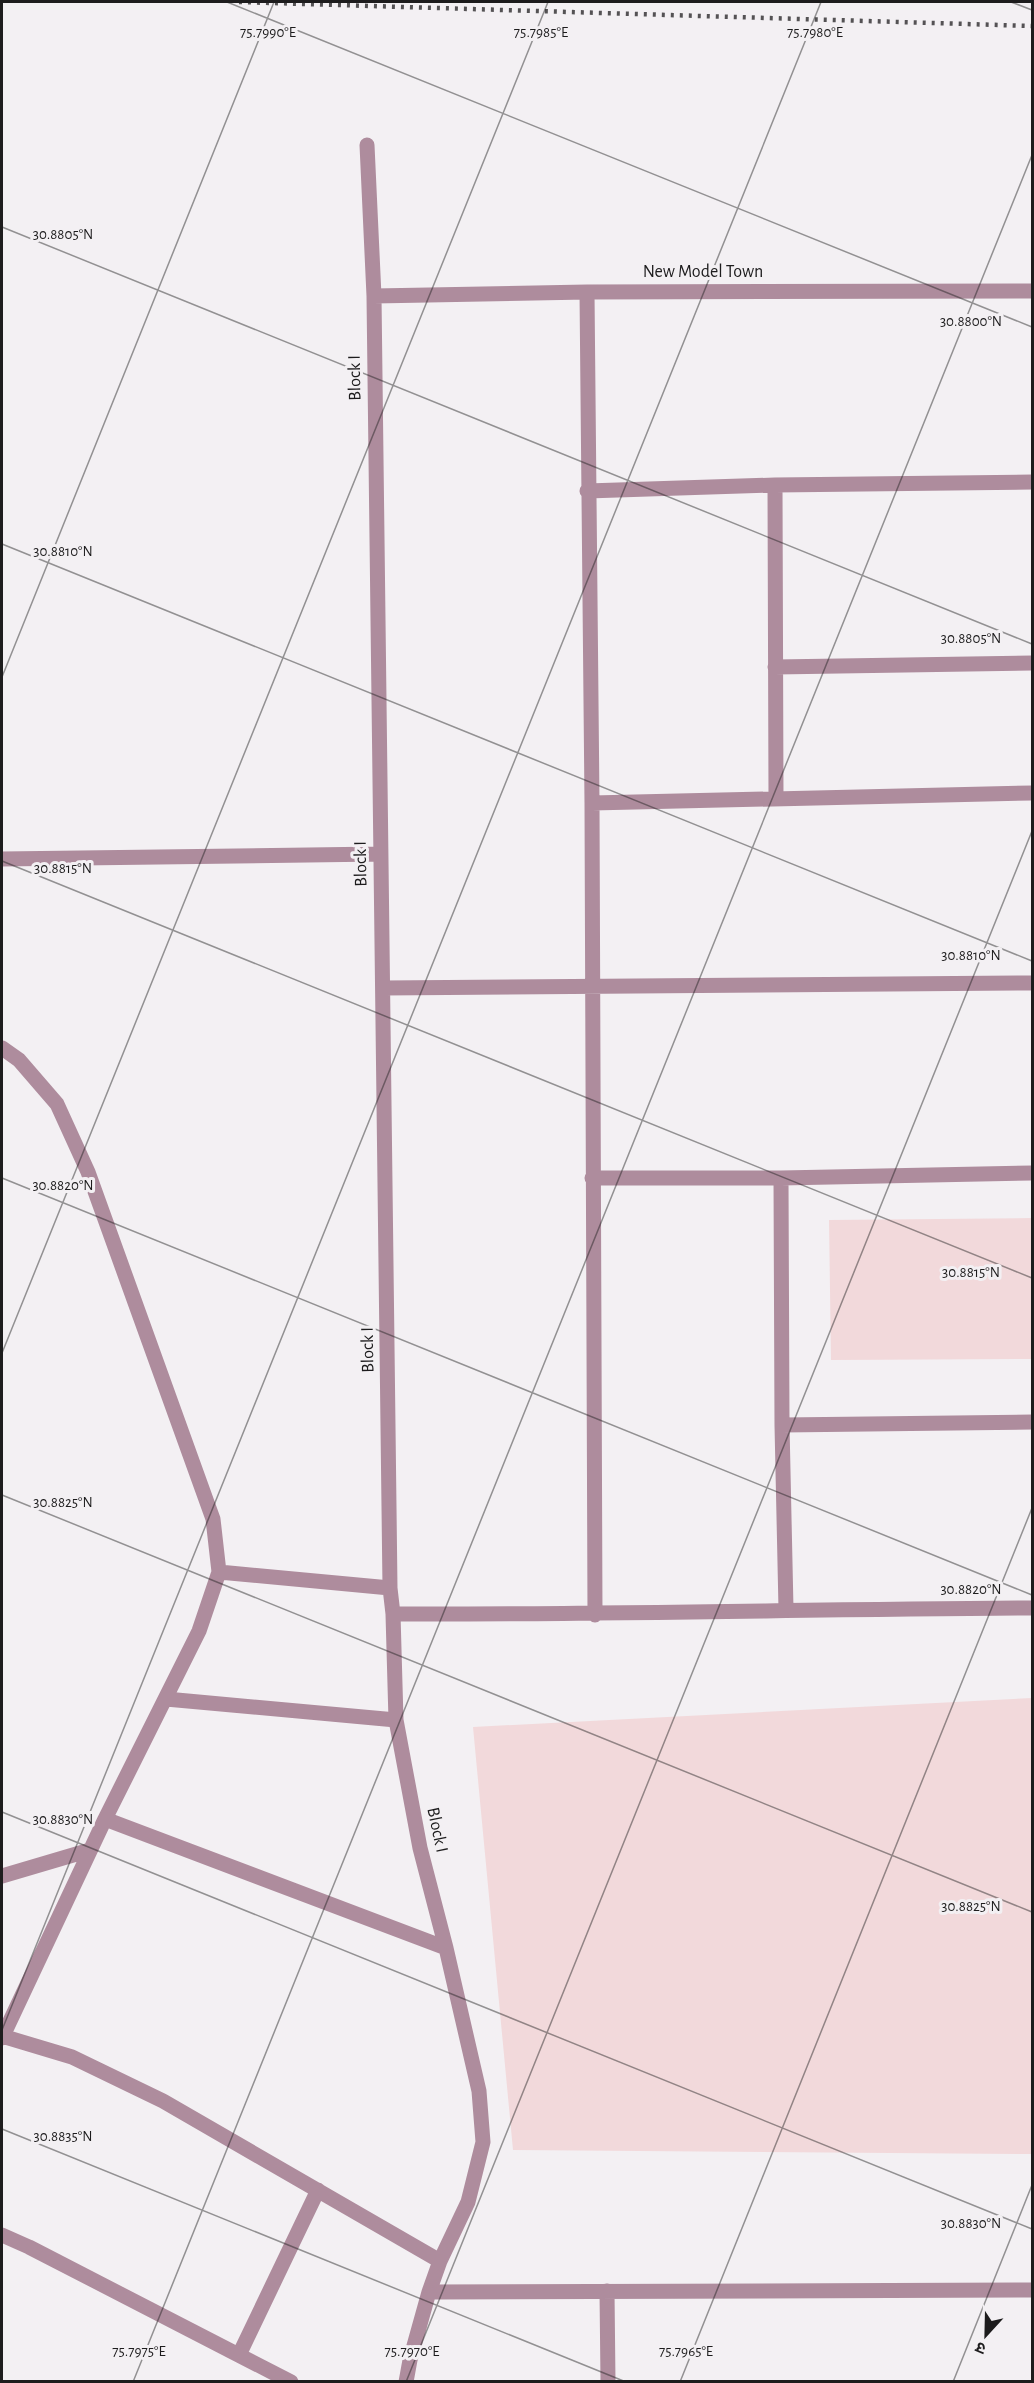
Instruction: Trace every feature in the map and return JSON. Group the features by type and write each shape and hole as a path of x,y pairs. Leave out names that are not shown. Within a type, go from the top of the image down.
{"street":[{"name":"Block I","path":"367,145 374,296 390,1588 393,1614 396,1720 420,1848 479,2091 483,2142 468,2202 440,2261 429,2292 406,2382"},
{"name":"New Model Town","path":"374,296 587,292 1032,291"},
{"path":"587,292 587,491 592,803 595,1615"},
{"path":"587,491 775,485 1032,482"},
{"path":"775,485 776,798"},
{"path":"775,667 1032,663"},
{"path":"592,803 1032,793"},
{"path":"2,859 380,854"},
{"path":"384,988 1032,983"},
{"path":"2,1048 19,1060 57,1104 88,1172 213,1519 219,1572 199,1631 105,1819 2,2036 72,2057 163,2101 440,2261"},
{"path":"592,1178 781,1178 1032,1173"},
{"path":"781,1178 782,1425 786,1609"},
{"path":"782,1425 1032,1422"},
{"path":"219,1572 390,1588"},
{"path":"393,1614 595,1615 786,1609 1032,1608"},
{"path":"166,1699 396,1720"},
{"path":"105,1819 446,1948"},
{"path":"2,1876 90,1850"},
{"path":"238,2355 318,2190"},
{"path":"2,2235 291,2382"},
{"path":"429,2292 1032,2290"},
{"path":"607,2291 608,2382"}],"shaded area":[{"path":"1032,1218 1032,1359 831,1360 829,1220"},
{"path":"1032,1698 1032,2154 513,2150 473,1727"}],"railway":[{"path":"239,2 1032,26"}]}
